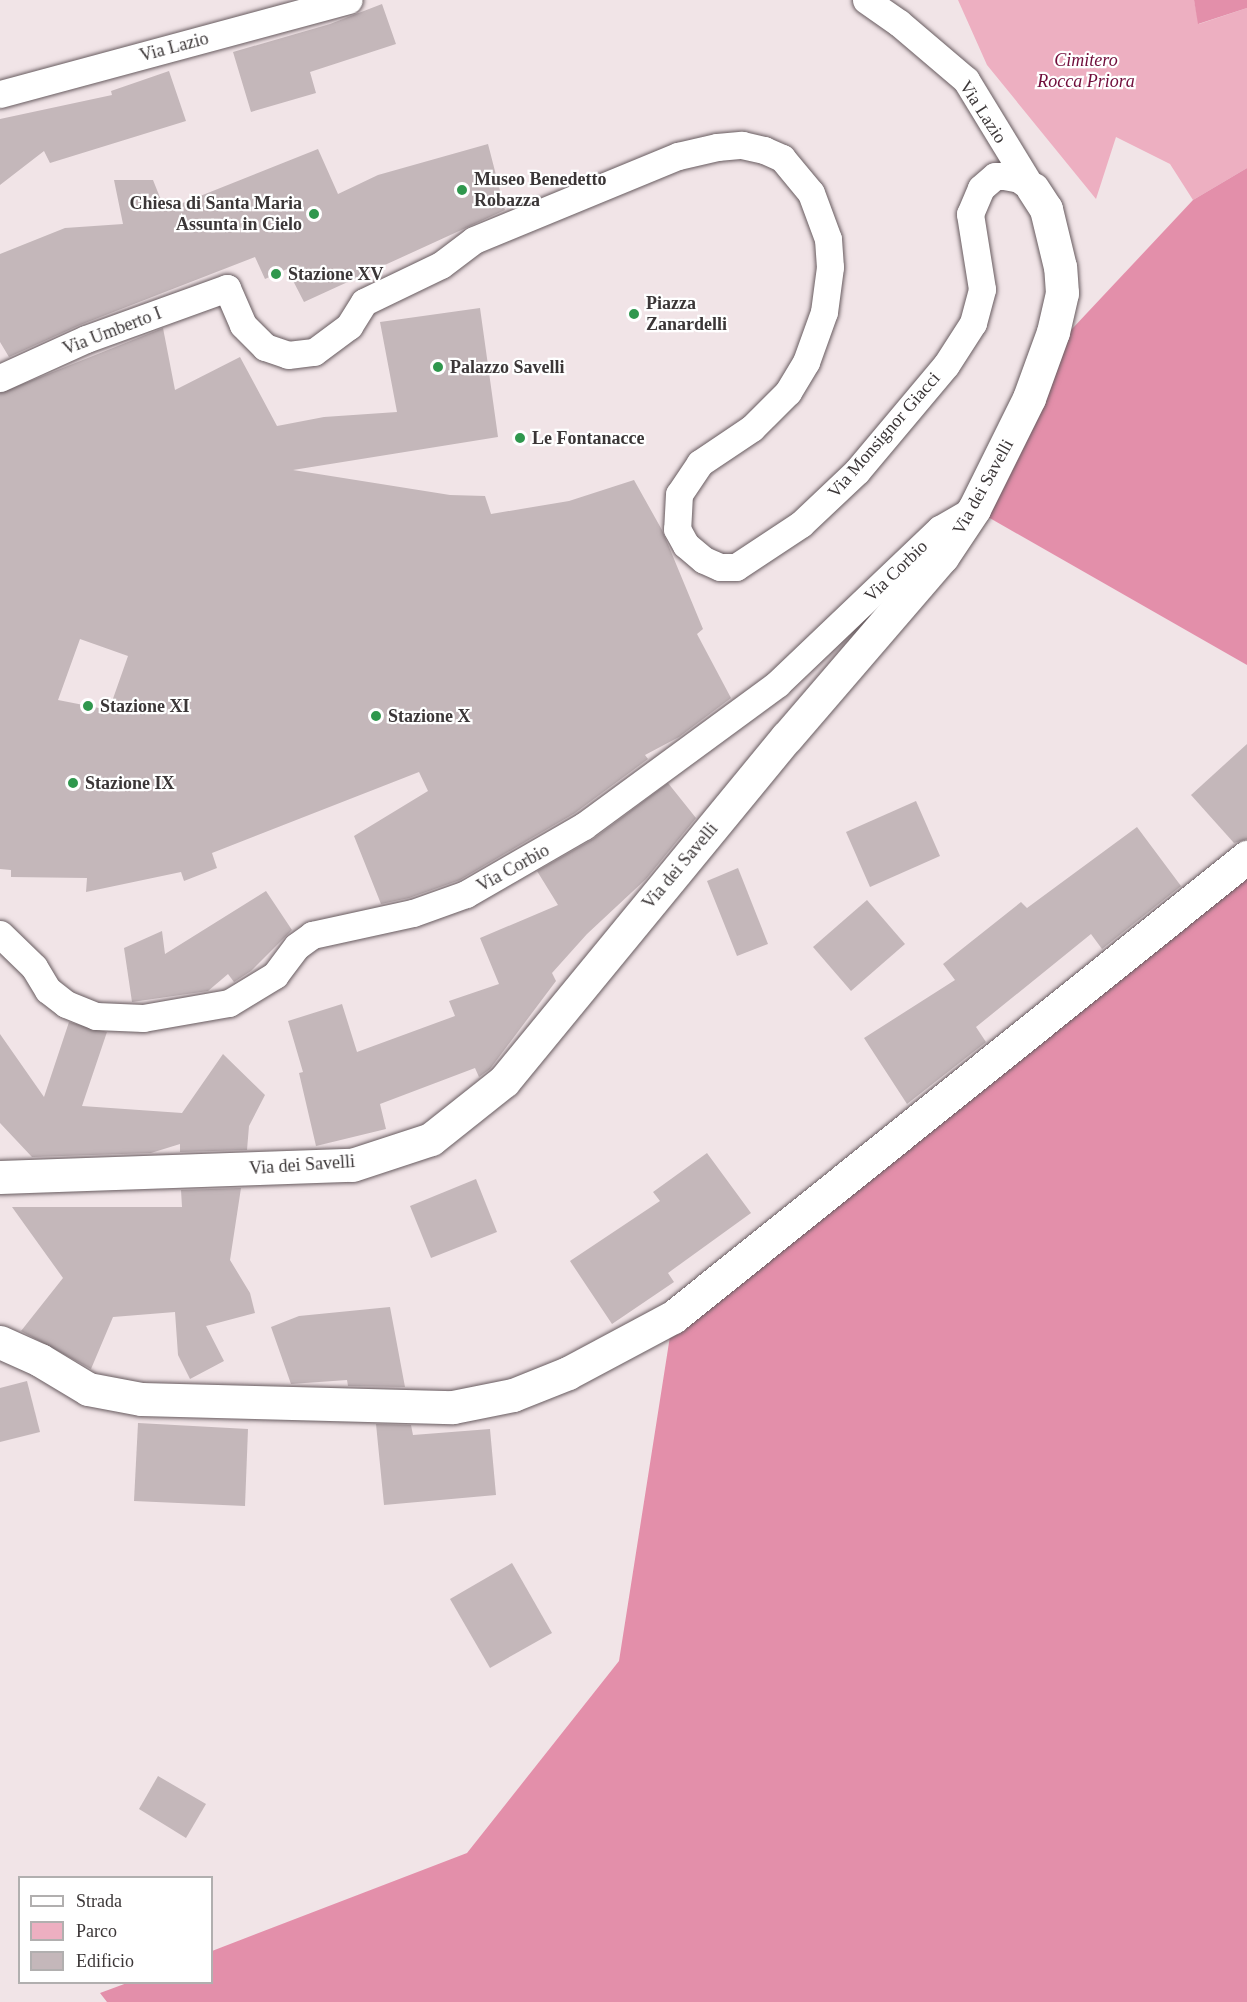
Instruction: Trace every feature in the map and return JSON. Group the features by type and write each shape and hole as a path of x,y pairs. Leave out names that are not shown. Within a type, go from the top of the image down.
{"street":[{"name":"Via Lazio","path":"0,94 349,0"},
{"name":"Via Lazio","path":"866,0 899,23 966,80 1033,189"},
{"name":"Via Monsignor Giacci","path":"227,288 250,334 265,346 288,355 300,356 328,344 350,326 364,302 441,265 474,240 678,156 742,145 782,158 811,192 825,229 830,267 824,312 806,362 788,392 752,428 700,463 684,483 675,508 677,529 686,545 704,560 720,567 736,567 801,524 857,471 946,365 981,306 982,289 970,214 981,188 995,176 1004,176 1018,179 1033,189"},
{"name":"Via dei Savelli","path":"0,1177 352,1165 430,1138 504,1081 780,746 942,557 974,509 1029,398 1053,332 1062,293 1060,267 1046,209 1033,189"},
{"name":"Via Umberto I","path":"0,378 90,338 227,288"},
{"name":"Via Corbio","path":"0,934 34,967 48,990 66,1004 96,1016 143,1018 229,1003 275,975 297,946 312,935 413,913 466,894 584,826 777,684 931,537 974,509"},
{"path":"0,1342 40,1360 88,1389 141,1399 453,1407 513,1395 568,1373 673,1317 1247,857"}],"green space":[{"name":"Cimitero Rocca Priora","path":"958,0 1194,0 1199,24 1247,8 1247,168 1193,200 1170,164 1116,137 1096,199 987,65"}],"shaded area":[{"path":"1194,0 1247,0 1247,8 1198,24"},
{"path":"1247,168 1247,665 974,509 1042,361 1193,200"},
{"path":"1247,853 1247,2002 107,2002 100,1993 124,1984 213,1984 213,1951 467,1853 619,1661 673,1317"}],"building":[{"path":"382,4 396,44 310,72 316,93 251,112 233,52 330,24"},
{"path":"169,71 186,121 50,163 44,151 0,185 0,119 112,95 111,91"},
{"path":"488,144 505,210 304,302 287,269 265,279 255,257 80,325 9,357 0,342 0,254 65,228 123,224 114,180 153,180 165,210 318,149 338,194 378,175"},
{"path":"480,308 498,437 293,470 450,495 485,496 491,514 569,501 634,480 662,530 703,629 697,634 731,698 679,737 645,755 648,759 575,813 460,880 409,898 381,904 354,836 428,791 419,772 212,853 217,868 184,881 181,872 86,892 87,878 11,877 11,870 0,869 0,393 163,328 175,390 240,357 277,426 324,417 397,412 380,322","holes":["80,639 128,656 109,710 58,700"]},
{"path":"1247,744 1247,839 1234,843 1191,795"},
{"path":"668,783 696,818 646,879 587,934 552,973 556,981 490,1069 479,1077 475,1068 380,1104 386,1129 316,1146 299,1073 303,1072 288,1021 342,1004 357,1052 455,1016 449,1001 499,984 480,938 558,905 537,871 593,839"},
{"path":"916,801 940,856 870,887 846,832"},
{"path":"1137,827 1181,886 1102,949 1091,934 976,1027 986,1042 907,1104 864,1038 955,980 943,964 1021,902 1027,908"},
{"path":"738,868 768,944 737,956 707,881"},
{"path":"266,891 292,930 251,971 234,982 228,974 208,991 132,1002 124,948 162,931 165,954"},
{"path":"867,900 905,944 851,991 813,947"},
{"path":"69,1022 107,1032 82,1106 182,1113 223,1054 265,1095 249,1126 247,1150 180,1152 180,1144 151,1153 32,1157 0,1123 0,1034 44,1097"},
{"path":"707,1153 751,1213 668,1273 674,1282 612,1324 570,1261 660,1201 653,1192"},
{"path":"476,1179 497,1232 431,1258 410,1206"},
{"path":"241,1188 230,1260 250,1293 255,1313 206,1326 224,1361 190,1379 178,1355 175,1312 113,1317 91,1369 21,1331 63,1278 12,1207 182,1207 181,1190"},
{"path":"390,1307 405,1387 348,1386 347,1380 291,1384 271,1327 299,1316"},
{"path":"27,1381 40,1432 0,1442 0,1388"},
{"path":"138,1423 248,1429 245,1506 134,1501"},
{"path":"376,1424 411,1425 413,1435 490,1429 496,1495 384,1505"},
{"path":"512,1563 552,1633 490,1668 450,1599"},
{"path":"158,1776 206,1804 186,1838 139,1809"}],"place":[{"name":"Museo Benedetto Robazza","path":"462,190"},
{"name":"Chiesa di Santa Maria Assunta in Cielo","path":"314,214"},
{"name":"Stazione XV","path":"276,274"},
{"name":"Piazza Zanardelli","path":"634,314"},
{"name":"Palazzo Savelli","path":"438,367"},
{"name":"Le Fontanacce","path":"520,438"},
{"name":"Stazione XI","path":"88,706"},
{"name":"Stazione X","path":"376,716"},
{"name":"Stazione IX","path":"73,783"}]}
